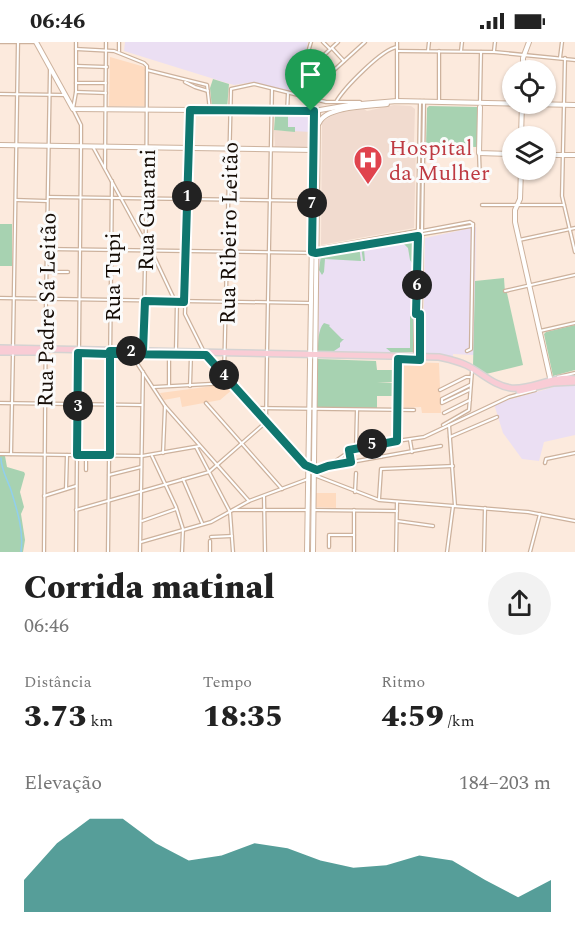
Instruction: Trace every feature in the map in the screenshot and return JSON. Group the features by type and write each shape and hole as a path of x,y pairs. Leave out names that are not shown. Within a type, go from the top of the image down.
{"main road":[{"name":"Rua Padre Sá Leitão","path":"36,42 73,109"},
{"path":"524,60 529,42"},
{"path":"73,109 287,112 316,111 365,103 397,101 476,105 502,103"},
{"path":"319,125 323,117 334,111 395,103 439,102 480,105"},
{"path":"480,105 479,153 502,154"},
{"path":"556,105 575,105"},
{"path":"316,111 319,125 316,150"},
{"path":"307,552 312,470 316,111"},
{"path":"0,145 316,150"},
{"path":"556,155 575,155"},
{"path":"521,180 520,199 514,214 551,382"},
{"path":"0,350 418,358 455,364 497,387 515,391 566,377 575,381"},
{"path":"110,352 205,354"},
{"path":"312,356 398,359 439,357 460,362 499,384 512,388 575,381"},
{"path":"312,470 308,479 313,552"}],"street":[{"path":"0,42 36,42"},
{"path":"11,454 18,42"},
{"path":"73,109 76,92 76,42"},
{"path":"105,168 106,42"},
{"path":"119,42 119,52"},
{"path":"296,94 311,42"},
{"path":"323,42 344,61"},
{"path":"303,72 338,42"},
{"path":"317,99 331,74 365,42"},
{"path":"397,101 398,42"},
{"path":"428,51 429,42"},
{"path":"461,51 462,42"},
{"path":"494,52 495,42"},
{"path":"560,58 562,42"},
{"path":"336,102 352,80 389,49 494,52 575,60"},
{"path":"76,50 119,52 145,64 147,70 183,81 207,85 210,110"},
{"path":"439,102 440,51"},
{"path":"480,105 481,52"},
{"path":"565,58 564,205 575,252"},
{"path":"76,66 107,67"},
{"name":"Rua Padre Sá Leitão","path":"44,552 50,68"},
{"name":"Rua Guarani","path":"143,351 147,70"},
{"path":"76,83 107,83"},
{"name":"Rua Ribeiro Leitão","path":"225,376 231,89 252,84 272,89"},
{"path":"76,510 209,472 266,422 272,89 326,102 365,103"},
{"path":"76,92 107,93"},
{"path":"287,112 288,93"},
{"path":"0,94 65,95"},
{"path":"418,358 422,102"},
{"name":"Rua Padre Sá Leitão","path":"73,109 81,125 81,147"},
{"path":"190,110 185,314 205,354 252,408 312,470 356,492 379,500 485,508 540,514 575,521"},
{"path":"76,552 81,147"},
{"path":"93,147 146,244"},
{"path":"479,153 480,180"},
{"name":"Rua Tupi","path":"108,552 112,182"},
{"path":"48,197 315,201"},
{"path":"15,200 47,201"},
{"path":"482,206 564,205"},
{"path":"47,249 315,251 470,222 473,224 471,349 467,351"},
{"path":"519,240 575,228"},
{"path":"151,250 176,301 176,352"},
{"path":"47,272 68,272"},
{"path":"505,291 575,275"},
{"path":"0,298 313,303"},
{"path":"540,331 575,323"},
{"path":"131,354 165,406 198,447 249,501"},
{"path":"169,355 169,386"},
{"path":"190,386 191,355"},
{"path":"397,441 398,359"},
{"path":"140,552 143,372"},
{"path":"443,424 575,373"},
{"path":"566,377 575,373"},
{"path":"312,470 328,466 356,447 424,437 449,425 469,410 471,374"},
{"path":"440,390 471,374"},
{"path":"154,387 230,382"},
{"path":"455,395 470,387"},
{"path":"509,397 515,391"},
{"path":"444,413 470,400"},
{"path":"0,403 142,405"},
{"path":"206,403 282,489"},
{"path":"163,453 165,406"},
{"path":"252,408 414,410"},
{"path":"356,447 357,410"},
{"path":"450,438 497,417"},
{"path":"447,552 454,506 449,425"},
{"path":"410,439 412,452"},
{"path":"380,443 381,457"},
{"path":"328,466 441,446"},
{"path":"0,454 151,456 198,447"},
{"path":"198,447 231,511 233,552"},
{"path":"349,450 351,462"},
{"path":"544,463 546,459 575,453"},
{"path":"66,489 67,455"},
{"path":"86,455 86,470"},
{"path":"151,456 183,529 182,552"},
{"path":"379,500 381,469 453,466"},
{"path":"109,475 141,467"},
{"path":"320,475 322,469"},
{"path":"356,473 356,492"},
{"path":"183,479 202,524"},
{"path":"141,542 224,517 249,501 308,479"},
{"path":"44,496 77,486"},
{"path":"264,496 265,552"},
{"path":"396,552 397,502"},
{"path":"484,552 485,508"},
{"path":"141,521 176,509"},
{"path":"354,510 354,552"},
{"path":"231,511 397,511"},
{"path":"530,552 540,514"},
{"path":"397,520 433,526"},
{"path":"329,546 329,535 354,536"},
{"path":"211,537 232,536"},
{"path":"210,541 210,552"}],"shaded area":[{"path":"125,42 308,42 295,94 253,82 234,85 227,83 124,51"},
{"path":"110,57 145,67 145,106 109,106"},
{"name":"Hospital da Mulher","path":"394,105 411,106 415,109 414,228 321,245 322,122 336,113 364,109 367,111"},
{"path":"288,114 311,115 311,132 295,132 295,127 288,127"},
{"path":"274,130 311,132 310,148 275,148"},
{"path":"476,227 474,355 453,354 453,357 423,354 425,238"},
{"path":"417,236 413,352 318,352 319,257"},
{"path":"399,363 439,363 441,413 422,413 421,407 399,408"},
{"path":"228,384 233,389 220,400 182,407 180,397 164,400 160,393"},
{"path":"559,384 575,385 575,435 544,442 539,461 522,459 503,433 494,404"},
{"path":"316,493 336,493 336,508 316,507"}],"green space":[{"path":"213,79 229,84 227,109 212,108 210,88"},
{"path":"429,106 477,107 477,147 426,146 427,108"},
{"path":"288,114 288,127 295,127 295,132 274,130 275,115"},
{"path":"0,224 12,224 12,266 0,266"},
{"path":"417,236 417,248 414,250 412,263 408,248 403,243 364,249 365,261 363,261 361,246"},
{"path":"359,246 361,261 325,259 322,275 319,270 321,255"},
{"path":"504,278 505,293 507,293 523,365 486,374 473,366 475,281"},
{"path":"410,316 413,317 413,352 392,353 386,348 410,348"},
{"path":"324,323 330,325 344,339 340,347 331,353 318,352 319,332"},
{"path":"575,325 575,370 553,376 544,334"},
{"path":"318,359 376,361 377,370 395,370 395,382 377,383 395,383 395,396 377,396 377,408 317,407"},
{"path":"0,456 5,456 7,467 25,474 20,492 24,507 21,514 25,540 23,552 0,552"}],"waterway":[{"path":"1,458 19,521 22,536 21,552"}],"place":[{"name":"Hospital da Mulher","path":"368,186"}],"route":[{"path":"311,111 190,110 184,302 145,301 143,351 110,351 110,354 110,455 77,455 78,353 109,354 110,354 114,354 191,355 206,355 305,465 315,470 351,462 349,450 356,447 397,441 398,359 420,360 420,314 416,314 418,236 312,252 314,111 311,111"}]}
